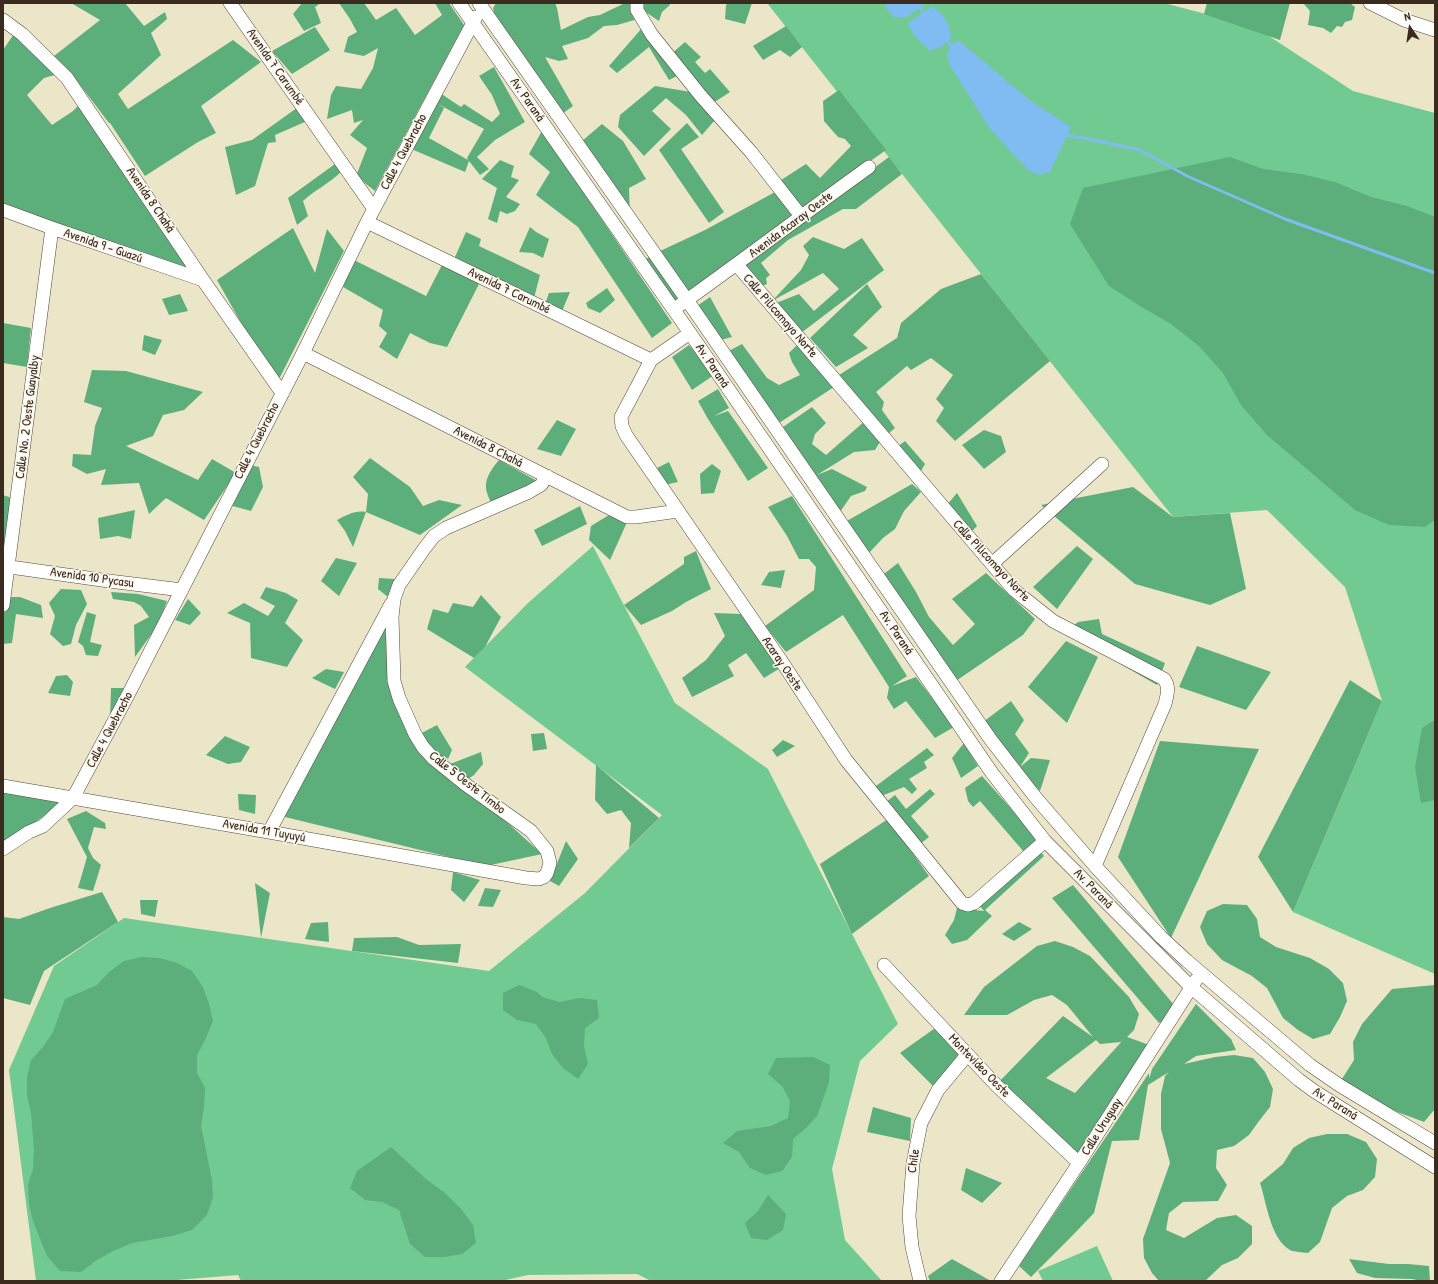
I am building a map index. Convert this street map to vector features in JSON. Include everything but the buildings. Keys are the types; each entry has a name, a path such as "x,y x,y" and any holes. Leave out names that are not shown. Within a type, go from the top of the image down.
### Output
{"street":[{"name":"Avenida 7 Carumbé","path":"230,3 374,209"},
{"name":"Av. Paraná","path":"458,3 690,333 992,773 1045,841 1191,987 1309,1088 1435,1167"},
{"path":"637,3 637,10 652,35 700,96 751,152 801,216"},
{"path":"1370,3 1404,20 1435,30"},
{"name":"Calle 4 Quebracho","path":"3,849 29,832 43,826 73,798 130,693 303,353 367,222 472,23 480,5"},
{"name":"Av. Paraná","path":"480,5 687,300 960,696 991,740 1036,798 1095,866 1161,937 1186,961 1310,1065 1435,1143"},
{"name":"Avenida 8 Chahá","path":"3,20 22,34 67,78 282,393"},
{"name":"Avenida Acaray Oeste","path":"673,310 869,168"},
{"name":"Avenida 9 - Guazú","path":"3,210 204,280"},
{"name":"Avenida 7 Carumbé","path":"367,222 651,360"},
{"name":"Calle No. 2 Oeste Guayalby","path":"3,605 6,566 52,228"},
{"name":"Calle Pilicomayo Norte","path":"737,265 1014,590 1053,621 1164,679 1168,686 1165,704 1095,866"},
{"name":"Acaray Oeste","path":"690,333 651,360 620,421 626,435 784,665 846,760 962,903 968,905 974,903 1045,841"},
{"name":"Avenida 8 Chahá","path":"303,353 627,517 678,511"},
{"path":"992,564 1102,464"},
{"name":"Calle 5 Oeste Timbo","path":"526,878 539,879 544,877 547,874 550,863 547,851 532,831 465,784 434,759 423,747 415,734 399,698 394,681 392,617 394,599 399,585 434,536 446,528 538,487 543,483 547,476"},
{"name":"Avenida 10 Pycasu","path":"6,566 182,590"},
{"path":"269,832 394,599"},
{"path":"947,707 960,696"},
{"name":"Avenida 11 Tuyuyú","path":"3,786 526,878"},
{"name":"Montevideo Oeste","path":"884,964 997,1086 1079,1164"},
{"name":"Calle Uruguay","path":"1001,1281 1079,1164 1200,973"},
{"name":"Chile","path":"920,1281 912,1247 909,1216 913,1163 921,1123 938,1090 967,1054"}],"green space":[{"path":"71,3 125,3 144,26 165,12 167,19 151,33 161,55 118,94 128,109 233,40 261,62 201,106 216,133 198,142 145,176 110,123 74,77 54,56 100,20"},
{"path":"302,3 321,3 315,7 321,23 304,31 293,14"},
{"path":"339,3 364,3 376,20 396,8 415,35 442,15 435,3 449,3 464,25 375,191 356,176 367,148 350,135 363,120 354,123 352,110 327,119 331,95 336,86 361,89 373,68 378,48 364,56 344,52 348,37 357,32"},
{"path":"496,3 555,3 561,30 588,17 600,15 625,3 634,3 638,19 617,25 604,26 588,38 562,46 568,59 559,61 545,57 573,106 562,114 498,29 493,8"},
{"path":"641,3 669,3 670,5 662,12 659,21 641,9"},
{"path":"728,3 752,3 745,24 725,19 726,5"},
{"path":"767,3 1164,3 1255,27 1353,91 1435,113 1435,974 1293,912 1382,701 1345,587 1267,510 1173,517"},
{"path":"1207,3 1290,3 1280,40 1204,14"},
{"path":"1303,3 1350,3 1355,7 1352,20 1345,22 1342,27 1337,26 1331,33 1323,28 1308,25 1310,11"},
{"path":"786,26 802,47 790,57 780,50 763,60 753,46"},
{"path":"315,27 330,50 292,74 272,51"},
{"path":"642,28 679,75 669,80 649,47 617,73 609,66"},
{"path":"16,31 58,74 44,78 27,95 52,125 73,111 81,103 195,271 3,205 3,50"},
{"path":"685,42 701,57 695,62 705,73 710,69 730,92 710,105 670,55"},
{"path":"494,67 525,122 495,140 477,157 489,169 480,175 469,161 465,172 409,148 440,93 461,107 464,104 492,122 500,114 492,95 479,76","holes":["438,104 484,129 467,158 468,160 429,138 444,108"]},
{"path":"655,86 697,93 715,120 702,135 686,115 666,98 652,111 671,129 644,156 618,127 620,115"},
{"path":"839,90 886,150 803,209 778,182 806,164 820,178 851,146 845,139 838,137 824,121 823,101"},
{"path":"301,105 307,121 275,135 276,142 268,143 255,186 236,195 225,147 252,140"},
{"path":"687,123 699,137 681,149 724,212 709,223 659,150"},
{"path":"602,124 623,141 646,179 629,188 630,219 582,141"},
{"path":"542,131 672,323 652,338 578,227 536,195 550,172 529,154"},
{"path":"889,157 902,174 856,209 843,209 788,240 761,263 770,275 766,278 767,284 760,287 743,264"},
{"path":"1230,157 1263,169 1301,174 1335,182 1371,197 1407,206 1435,217 1435,520 1425,527 1389,525 1355,510 1267,435 1241,405 1223,373 1199,346 1171,324 1109,286 1070,224 1083,188"},
{"path":"500,160 514,166 511,177 519,180 506,197 520,204 515,211 507,214 500,211 497,223 488,219 497,188 482,179"},
{"path":"335,164 342,171 303,201 308,216 297,225 288,198"},
{"path":"777,191 793,214 671,305 644,260 705,230"},
{"path":"530,227 549,239 543,258 533,253 519,252"},
{"path":"293,228 315,273 327,229 344,251 276,385 217,280"},
{"path":"466,232 481,239 479,246 540,275 534,298 455,257"},
{"path":"813,237 844,249 862,238 884,270 801,333 776,303 799,294 814,311 839,289 823,273 772,301 801,270 809,255 803,246"},
{"path":"445,259 480,282 447,347 430,343 410,333 397,359 379,347 387,333 379,326 383,310 343,287 354,260 426,296"},
{"path":"981,274 1050,361 955,441 936,421 944,408 936,399 953,375 931,358 911,370 907,366 876,392 884,402 882,410 895,428 888,434 897,447 905,441 925,464 918,476 839,375 897,338 901,323 941,289"},
{"path":"867,284 882,307 853,335 868,348 836,367 810,338"},
{"path":"607,288 615,300 600,313 588,308 586,303"},
{"path":"570,292 562,311 545,304 549,293"},
{"path":"180,294 188,311 169,315 162,299"},
{"path":"710,297 732,337 717,341 697,306"},
{"path":"3,323 31,328 27,367 3,363"},
{"path":"144,335 162,340 155,355 142,350"},
{"path":"742,344 767,378 779,385 800,375 792,362 789,353 798,344 834,387 779,423 725,353"},
{"path":"689,345 714,375 692,390 672,357"},
{"path":"92,370 126,371 203,392 184,410 163,415 153,436 126,446 198,480 212,459 236,473 204,520 166,498 149,514 139,483 101,485 106,469 87,474 72,466 73,454 91,455 95,426 102,408 84,402"},
{"path":"718,389 729,408 714,416 728,411 768,468 748,481 698,401"},
{"path":"812,407 826,423 815,434 812,444 826,455 866,420 881,440 875,450 854,452 817,475 832,469 867,487 865,491 851,496 840,512 812,478 783,427"},
{"path":"557,420 576,429 561,456 537,449"},
{"path":"984,430 1001,436 1006,452 984,469 962,445"},
{"path":"370,458 410,487 423,506 439,500 462,505 420,535 366,512 368,494 353,477"},
{"path":"499,460 539,482 491,503 486,491 486,483 490,472"},
{"path":"669,462 678,482 664,485 657,468"},
{"path":"712,464 721,471 714,493 701,494 700,474"},
{"path":"250,465 259,467 263,487 251,511 229,505"},
{"path":"912,484 921,492 904,511 895,529 883,538 868,554 845,522"},
{"path":"1133,487 1173,517 1230,513 1246,589 1210,605 1135,584 1041,505"},
{"path":"957,493 977,526 970,533 946,506"},
{"path":"3,495 12,498 3,549"},
{"path":"792,496 907,676 892,686 916,677 954,727 935,738 906,701 894,709 887,698 889,687 843,615 786,652 765,626 814,590 816,567 809,559 799,559 787,536 768,507"},
{"path":"580,506 587,524 542,546 534,530"},
{"path":"135,510 131,539 118,536 100,539 98,518"},
{"path":"355,512 366,512 353,547 345,531 337,520"},
{"path":"609,515 628,520 610,560 589,540 591,526"},
{"path":"593,546 675,703 768,769 898,1024 860,1061 832,1169 845,1240 882,1281 651,1281 637,1274 528,1275 501,1281 241,1281 238,1275 164,1281 36,1281 9,1070 54,966 124,918 489,971 585,893 662,815 465,667 528,603"},
{"path":"1077,546 1093,559 1057,609 1033,587"},
{"path":"696,551 711,589 672,611 641,625 624,605 684,564 684,557"},
{"path":"336,558 357,563 339,596 321,581"},
{"path":"898,563 929,617 953,645 975,624 952,599 986,573 1035,619 1023,635 953,683 880,577"},
{"path":"785,570 781,588 761,585 769,572"},
{"path":"379,578 395,579 388,597 378,589"},
{"path":"266,587 286,593 298,600 285,623 303,640 287,667 251,658 250,623 227,613 244,603 268,616 275,606 260,598"},
{"path":"61,589 81,590 87,604 76,625 71,644 63,646 50,634 55,616 49,603"},
{"path":"111,592 138,594 167,601 158,625 135,657 134,625 149,617 141,606 134,602 113,599"},
{"path":"481,595 501,617 485,647 474,658 427,629 433,609 448,613 453,603 473,607"},
{"path":"3,597 20,597 41,605 43,618 16,614 12,643 3,644"},
{"path":"188,599 201,613 190,625 175,620"},
{"path":"87,612 96,615 90,642 102,645 98,656 86,655 83,646 78,642"},
{"path":"714,613 741,614 782,667 764,678 746,653 728,665 734,676 692,697 682,678 706,660 725,636"},
{"path":"384,619 392,691 418,735 437,725 452,750 445,766 481,752 483,764 474,775 465,781 446,767 542,854 486,866 281,816"},
{"path":"1099,619 1102,634 1165,663 1157,685 1065,632 1078,622"},
{"path":"1066,641 1098,657 1067,723 1028,687"},
{"path":"1197,646 1271,672 1246,710 1179,687"},
{"path":"326,669 344,672 335,689 312,678"},
{"path":"67,675 73,682 70,696 48,693 56,676"},
{"path":"1350,680 1382,701 1293,912 1258,857"},
{"path":"111,688 125,688 110,719"},
{"path":"1011,701 1024,720 1015,734 1029,753 1020,767 1031,758 1050,760 1040,791 1018,770 983,722"},
{"path":"1435,720 1435,800 1421,803 1415,767 1422,728"},
{"path":"544,733 547,749 533,751 531,734"},
{"path":"225,736 250,747 241,762 228,764 206,755"},
{"path":"783,740 795,746 777,757 772,750"},
{"path":"1160,741 1259,749 1171,938 1118,857"},
{"path":"964,743 978,766 961,778 952,758"},
{"path":"927,748 934,755 924,762 927,768 909,779 917,789 912,794 904,787 879,797 876,786"},
{"path":"596,765 659,818 629,848 631,823 621,810 607,814 595,800"},
{"path":"982,776 1038,839 1024,852 980,801 973,807 968,801 965,788"},
{"path":"930,789 935,794 911,816 929,837 919,845 886,802 895,795 906,809"},
{"path":"3,791 65,801 3,847"},
{"path":"238,794 256,795 255,814 239,810"},
{"path":"86,811 105,823 106,829 94,827 88,848 93,858 101,865 93,891 78,888 87,857 67,819"},
{"path":"888,819 929,876 852,934 820,864"},
{"path":"566,841 578,859 559,886 550,881"},
{"path":"1039,850 1044,856 985,910 992,916 967,940 952,944 945,935 954,920 957,908 984,911 978,904"},
{"path":"453,872 480,880 464,902 451,890"},
{"path":"255,883 270,893 261,938"},
{"path":"1073,885 1180,1012 1159,1023 1052,898"},
{"path":"485,888 501,890 493,907 478,906"},
{"path":"102,892 118,922 44,971 30,1005 3,998 3,917 19,919"},
{"path":"140,900 158,900 155,917 141,914"},
{"path":"1223,904 1247,905 1257,919 1260,937 1276,947 1310,958 1329,969 1343,983 1347,1001 1330,1034 1313,1039 1298,1030 1283,1018 1267,988 1252,976 1222,960 1207,944 1200,927 1207,911"},
{"path":"328,922 329,942 305,939 311,923"},
{"path":"1019,922 1032,929 1014,941 1002,934"},
{"path":"397,937 419,945 461,944 458,963 352,951 354,938"},
{"path":"1055,941 1073,947 1090,956 1129,997 1139,1014 1134,1030 1127,1037 1155,1047 1079,1161 997,1084 1063,1016 1093,1037 1067,1005 1052,995 1034,1000 1007,1015 964,1015 984,987 1037,946","holes":["1124,1039 1075,1093 1046,1078 1096,1040 1100,1044 1121,1042"]},
{"path":"142,957 160,958 177,963 192,971 203,987 209,1004 213,1021 197,1055 197,1073 205,1088 201,1126 212,1180 213,1197 207,1215 192,1230 172,1236 132,1243 97,1260 81,1272 60,1271 47,1256 33,1221 29,1204 28,1185 33,1169 34,1149 31,1113 27,1095 27,1077 31,1060 43,1047 53,1032 65,999 97,985 109,972 124,961"},
{"path":"519,985 537,992 542,997 559,1002 580,998 597,1000 599,1018 585,1028 584,1046 588,1064 578,1079 563,1068 552,1054 546,1038 536,1024 517,1020 503,1010 503,993"},
{"path":"1435,985 1435,1109 1424,1122 1379,1105 1340,1082 1354,1060 1353,1042 1362,1024 1392,989"},
{"path":"1196,1004 1231,1039 1236,1050 1196,1056 1184,1064 1215,1057 1234,1055 1253,1058 1265,1072 1273,1089 1270,1107 1249,1135 1234,1146 1217,1150 1216,1168 1227,1185 1218,1201 1183,1202 1169,1213 1166,1230 1184,1238 1217,1218 1236,1215 1252,1226 1252,1244 1238,1258 1222,1265 1205,1281 1159,1281 1152,1273 1144,1258 1143,1239 1170,1163 1161,1129 1161,1094 1165,1076 1169,1072 1148,1085 1139,1140 1112,1141 1094,1213 1031,1277 1019,1266 1149,1073 1149,1079 1152,1069"},
{"path":"938,1026 964,1054 936,1089 900,1053"},
{"path":"813,1057 830,1065 829,1082 817,1116 793,1139 792,1157 782,1171 766,1175 750,1168 739,1152 723,1143 737,1131 771,1126 788,1118 790,1101 782,1086 768,1074 776,1058"},
{"path":"873,1107 911,1118 910,1141 867,1132"},
{"path":"1327,1134 1347,1134 1366,1142 1377,1159 1375,1177 1363,1190 1347,1196 1332,1208 1320,1242 1308,1253 1292,1251 1283,1245 1274,1229 1270,1220 1260,1183 1283,1164 1293,1148 1309,1138"},
{"path":"391,1147 427,1180 445,1193 461,1209 473,1225 476,1243 462,1254 445,1257 425,1257 410,1244 399,1210 382,1202 365,1200 350,1188 357,1171"},
{"path":"966,1168 1002,1183 982,1203 961,1190"},
{"path":"768,1195 786,1214 783,1230 767,1240 751,1238 745,1223 758,1211"},
{"path":"1097,1246 1113,1281 1043,1281 1038,1271"},
{"path":"952,1259 991,1281 930,1281 928,1276"},
{"path":"1349,1259 1389,1264 1429,1266 1430,1281 1375,1278 1357,1273"}],"water":[{"path":"885,3 926,3 907,17 895,18 887,9"},
{"path":"932,6 946,19 951,38 942,46 930,51 914,35 908,23"},
{"path":"958,40 1032,102 1071,127 1050,172 1039,175 1028,170 990,129 949,64 949,50"}],"waterway":[{"path":"916,3 925,14"},
{"path":"945,38 953,48"},
{"path":"1064,135 1140,150 1187,176 1285,219 1435,273"}]}
